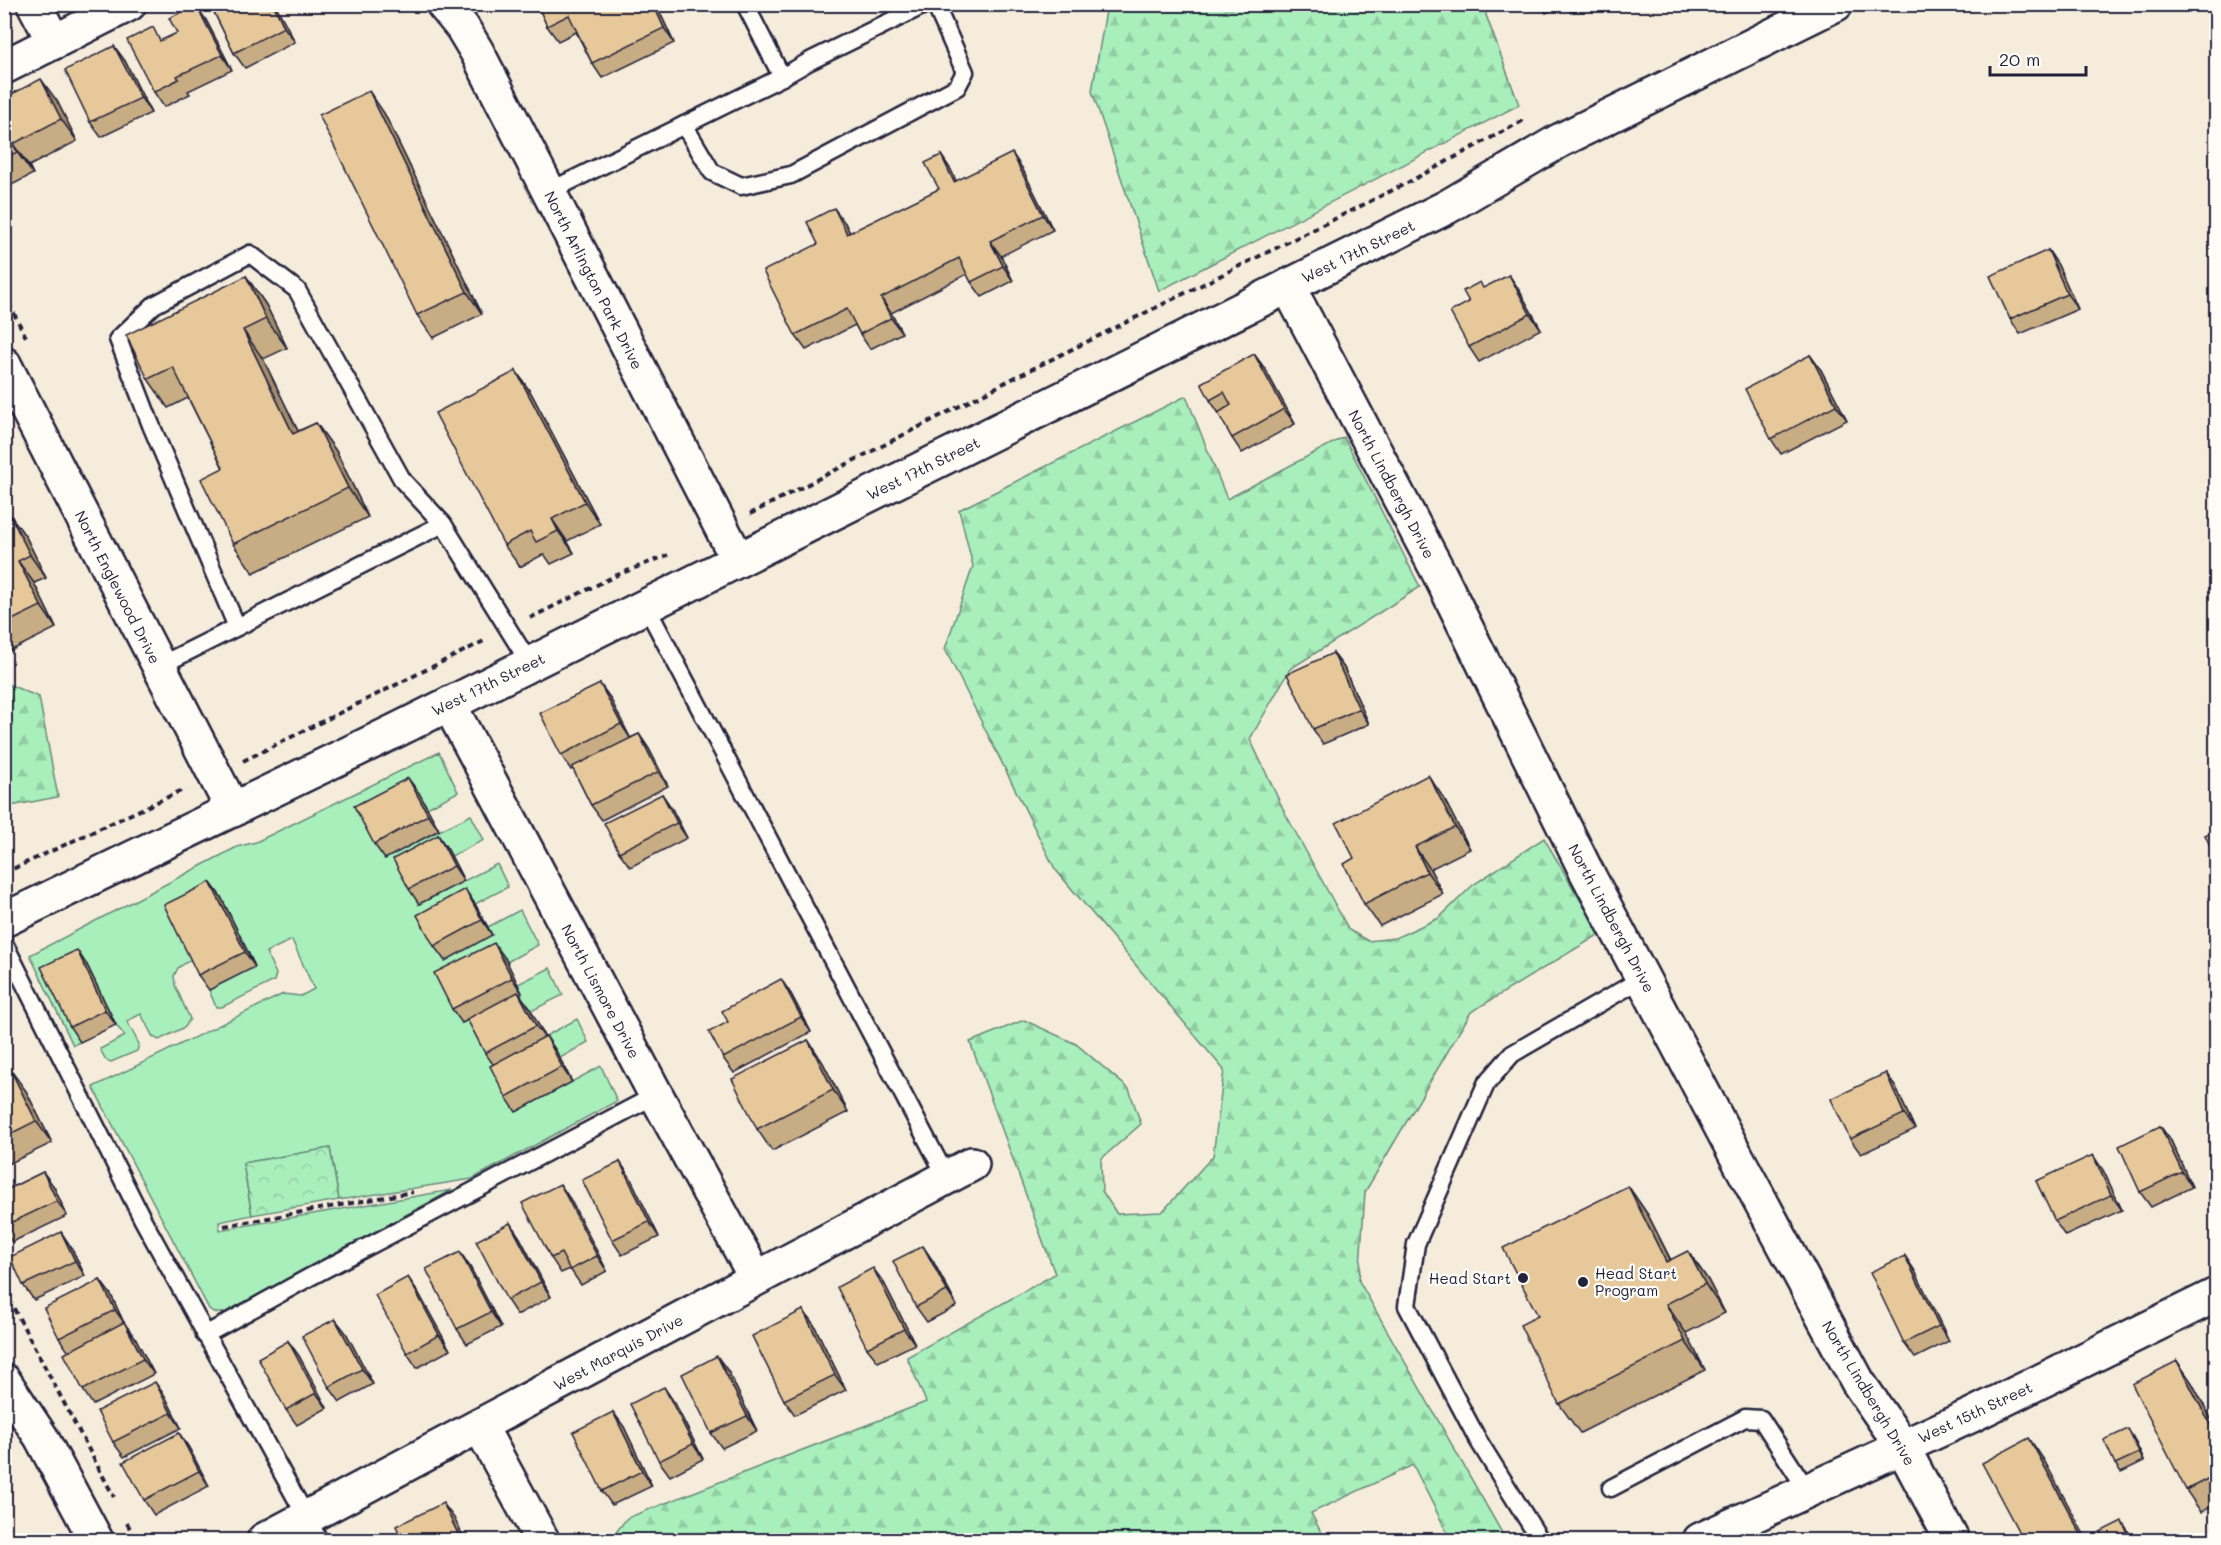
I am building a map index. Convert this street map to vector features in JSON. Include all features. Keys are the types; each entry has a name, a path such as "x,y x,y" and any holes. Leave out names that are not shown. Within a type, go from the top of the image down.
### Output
{"street":[{"path":"34,4 54,42"},
{"path":"4,67 129,4"},
{"name":"North Arlington Park Drive","path":"443,4 462,27 477,52 738,560"},
{"name":"West 17th Street","path":"4,920 449,704 1448,207 1560,141 1836,4"},
{"name":"North Lindbergh Drive","path":"1288,286 1440,575 1585,869 1858,1382 1902,1446 1953,1540"},
{"name":"North Englewood Drive","path":"4,364 233,810"},
{"name":"North Lismore Drive","path":"449,704 656,1095 756,1278"},
{"name":"West Marquis Drive","path":"264,1540 313,1529 480,1426 959,1171"},
{"name":"West 15th Street","path":"1700,1540 1971,1416 2217,1295"},
{"path":"4,1381 41,1437 96,1540"},
{"path":"480,1426 542,1540"}],"lane":[{"path":"745,4 782,77"},
{"path":"548,192 926,4"},
{"path":"684,125 712,172 741,186 791,175 957,87 965,72 935,4"},
{"path":"237,627 151,425 118,339 154,305 250,254 297,290 403,481 443,524 530,664"},
{"path":"159,666 443,524"},
{"path":"646,606 959,1171"},
{"path":"4,943 143,1220 313,1529"},
{"path":"1540,1540 1478,1440 1407,1306 1416,1244 1486,1084 1512,1054 1643,978"},
{"path":"205,1335 656,1095"},
{"path":"1611,1488 1745,1418 1761,1419 1807,1490"}],"path":[{"path":"751,513 1012,379 1437,168 1528,118"},
{"path":"242,762 617,575 670,555"},
{"path":"4,873 188,788"},
{"path":"224,1226 422,1191"},
{"path":"4,1290 114,1498"},
{"path":"125,1519 136,1540"}],"green space":[{"path":"1486,4 1486,15 1519,105 1159,291 1092,91 1107,5"},
{"path":"1186,396 1227,499 1344,437 1420,587 1290,669 1250,739 1285,813 1349,930 1368,941 1395,938 1439,918 1473,885 1544,838 1600,934 1471,1012 1365,1192 1359,1281 1506,1540 1451,1540 1413,1465 1311,1513 1325,1540 610,1540 627,1518 926,1402 907,1357 1055,1274 970,1042 1024,1020 1076,1044 1129,1089 1141,1124 1101,1159 1102,1191 1117,1214 1162,1212 1213,1156 1224,1070 1055,869 945,649 973,566 959,510"},
{"path":"5,683 39,697 58,797 5,807"},
{"path":"439,752 458,792 427,808 419,793 385,858 471,815 484,840 451,856 419,904 497,864 508,887 475,904 488,927 520,910 538,945 507,962 504,958 462,1023 522,994 518,984 550,968 563,995 531,1011 544,1037 577,1019 588,1042 560,1058 516,1112 601,1066 617,1101 472,1179 339,1200 330,1148 243,1163 252,1215 219,1222 220,1230 452,1190 224,1313 215,1313 209,1309 93,1087 283,994 301,996 314,989 292,940 266,952 276,974 274,981 222,1007 216,1007 209,990 255,966 221,897 193,958 178,968 174,976 175,985 190,1019 185,1027 159,1040 153,1037 141,1014 127,1021 139,1044 137,1051 111,1062 106,1060 100,1049 125,1036 116,1025 87,965 51,982 80,1042 73,1045 30,955 237,847 256,842"},
{"path":"330,1148 339,1200 252,1215 243,1163"}],"building":[{"path":"210,4 273,4 284,27 234,53"},
{"path":"537,4 653,4 664,28 592,63 569,15 547,26"},
{"path":"196,5 222,55 177,76 179,79 154,92 127,40 153,27 160,41 177,33 169,18"},
{"path":"114,46 141,98 90,122 65,70"},
{"path":"41,79 61,119 13,144 17,152 4,159 4,98"},
{"path":"369,91 467,292 417,315 319,115"},
{"path":"1012,153 1043,215 990,241 1003,266 971,282 959,258 881,298 891,318 860,334 847,309 795,335 763,271 818,244 807,222 834,208 847,234 939,189 925,163 941,155 954,182"},
{"path":"2048,250 2067,294 2010,319 1990,276"},
{"path":"1509,275 1530,314 1469,347 1450,312 1469,302 1463,291 1480,282 1483,288"},
{"path":"246,276 266,319 243,330 293,434 316,423 348,488 233,544 201,479 223,468 173,367 148,379 126,335"},
{"path":"1254,354 1284,409 1232,438 1218,413 1231,405 1224,392 1210,400 1201,383"},
{"path":"1810,355 1836,405 1771,439 1745,389"},
{"path":"516,371 585,502 552,519 558,531 536,542 530,531 504,545 435,413"},
{"path":"10,515 30,555 18,561 41,606 4,624 4,518"},
{"path":"1333,653 1359,709 1313,729 1287,674"},
{"path":"600,684 621,724 561,755 540,713"},
{"path":"639,734 658,772 591,805 572,767"},
{"path":"1428,775 1455,827 1415,847 1427,872 1364,904 1344,864 1354,858 1336,823"},
{"path":"408,778 428,815 374,844 354,806"},
{"path":"662,794 677,823 619,852 604,823"},
{"path":"2217,830 2217,861 2205,835"},
{"path":"438,835 454,866 409,889 393,859"},
{"path":"210,882 245,952 198,975 164,905"},
{"path":"465,889 482,920 434,946 417,915"},
{"path":"494,943 512,978 452,1009 434,973"},
{"path":"77,950 105,1010 70,1027 41,967"},
{"path":"781,979 801,1017 723,1058 709,1032 728,1022 722,1011"},
{"path":"518,992 536,1026 485,1053 467,1019"},
{"path":"546,1036 562,1067 506,1097 490,1066"},
{"path":"808,1040 833,1090 757,1129 732,1079"},
{"path":"10,1069 36,1121 4,1137 4,1072"},
{"path":"1886,1073 1904,1114 1850,1139 1831,1099"},
{"path":"2160,1126 2182,1172 2140,1192 2119,1146"},
{"path":"2093,1155 2111,1195 2055,1221 2036,1181"},
{"path":"620,1162 649,1222 612,1240 582,1180"},
{"path":"43,1172 57,1201 4,1226 4,1191"},
{"path":"560,1184 597,1256 570,1270 561,1253 551,1258 522,1203"},
{"path":"1628,1186 1666,1262 1688,1251 1705,1284 1666,1304 1685,1341 1559,1404 1520,1325 1538,1316 1503,1248"},
{"path":"510,1223 541,1282 507,1300 476,1241"},
{"path":"61,1232 75,1261 23,1285 10,1257"},
{"path":"923,1246 947,1291 916,1307 893,1261"},
{"path":"460,1252 491,1312 457,1329 426,1269"},
{"path":"1905,1256 1939,1326 1904,1343 1870,1272"},
{"path":"873,1268 904,1329 867,1348 837,1287"},
{"path":"408,1277 439,1335 407,1353 375,1295"},
{"path":"100,1280 115,1310 59,1338 44,1308"},
{"path":"803,1310 835,1375 784,1400 752,1336"},
{"path":"335,1319 362,1369 329,1387 302,1336"},
{"path":"124,1322 143,1359 83,1390 64,1354"},
{"path":"288,1341 316,1393 286,1410 258,1358"},
{"path":"717,1356 747,1416 711,1433 682,1374"},
{"path":"2177,1361 2217,1438 2217,1474 2186,1490 2132,1384"},
{"path":"155,1382 171,1413 113,1442 97,1411"},
{"path":"664,1387 693,1444 659,1461 630,1404"},
{"path":"613,1412 642,1471 602,1491 573,1432"},
{"path":"2128,1429 2139,1453 2115,1464 2104,1440"},
{"path":"179,1433 199,1471 144,1500 123,1462"},
{"path":"2029,1438 2084,1540 2023,1540 1982,1463"},
{"path":"443,1503 461,1540 403,1540 396,1526"},
{"path":"2122,1521 2131,1540 2104,1540 2100,1532"}],"place":[{"name":"Head Start","path":"1523,1278"},
{"name":"Head Start Program","path":"1583,1282"}]}
